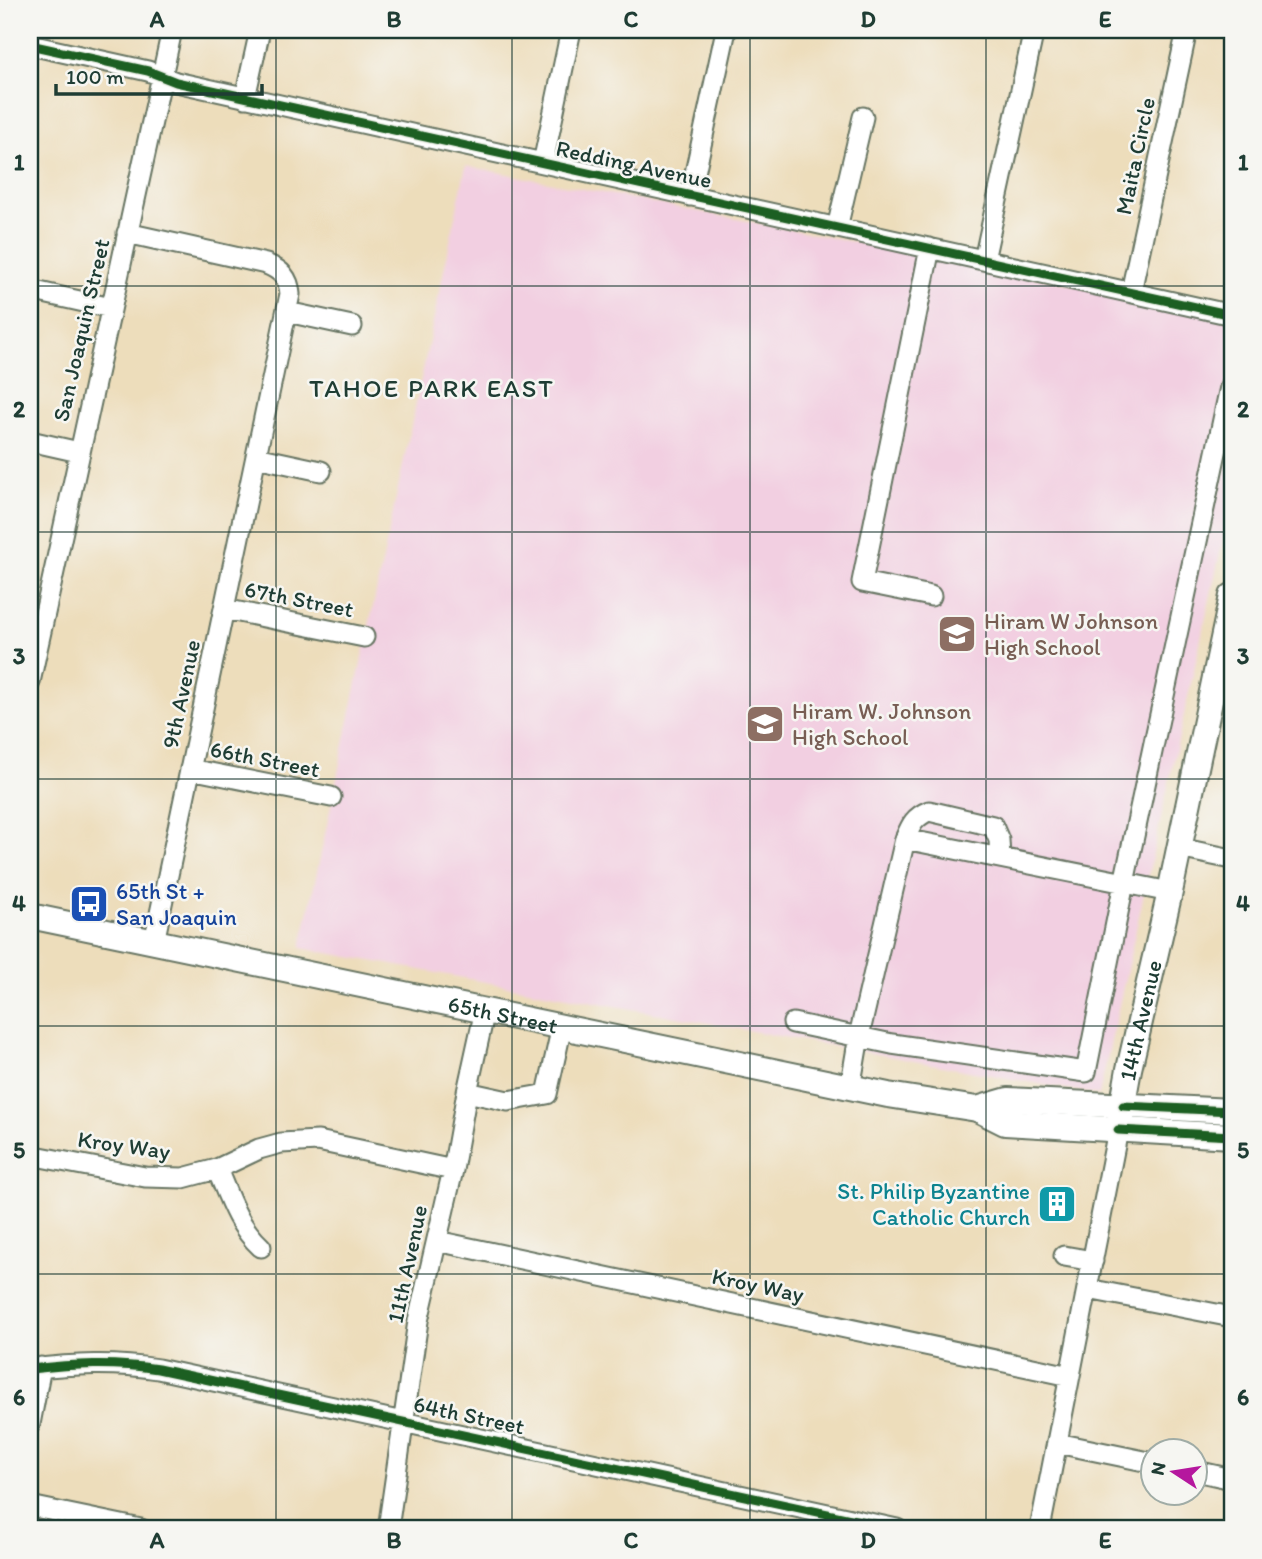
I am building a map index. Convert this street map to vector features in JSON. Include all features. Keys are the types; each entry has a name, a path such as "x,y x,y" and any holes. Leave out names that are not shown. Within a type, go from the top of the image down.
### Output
{"main road":[{"name":"14th Avenue","path":"1121,1118 1230,622 1232,596"},
{"name":"65th Street","path":"30,916 910,1100 977,1110 1021,1133 1121,1118"},
{"name":"65th Street","path":"977,1110 1008,1100 1121,1118"},
{"path":"1121,1118 1232,1111"},
{"path":"1121,1118 1232,1136"}],"street":[{"name":"San Joaquin Street","path":"30,682 172,30"},
{"path":"245,98 260,30"},
{"path":"543,163 571,30"},
{"path":"690,196 726,30"},
{"path":"984,260 1034,30"},
{"name":"Maita Circle","path":"1131,292 1187,30"},
{"name":"Redding Avenue","path":"30,45 148,71 176,82 245,98 1232,315"},
{"path":"838,228 863,117"},
{"name":"9th Avenue","path":"127,233 266,264 278,269 289,284 290,294 154,942"},
{"path":"930,248 862,582 931,596"},
{"path":"30,290 111,308"},
{"path":"287,312 352,326"},
{"path":"793,1023 892,1044 1086,1072 1124,883 1232,387"},
{"path":"30,441 79,452"},
{"path":"256,457 321,471"},
{"name":"67th Street","path":"224,609 364,637"},
{"name":"66th Street","path":"190,769 331,797"},
{"path":"851,1083 859,1036 905,839 912,822 929,811 993,826 999,840 1000,858"},
{"path":"905,839 1170,892"},
{"path":"1179,848 1232,859"},
{"name":"11th Avenue","path":"388,1529 418,1321 453,1170 485,1010"},
{"path":"467,1092 508,1101 547,1094 562,1026"},
{"name":"14th Avenue","path":"1040,1529 1121,1118"},
{"name":"Kroy Way","path":"30,1155 159,1179 183,1178 217,1169 259,1149 300,1141 332,1143 453,1170"},
{"path":"217,1169 235,1213 261,1247"},
{"name":"Kroy Way","path":"437,1241 1070,1376"},
{"path":"1064,1256 1093,1261"},
{"path":"1088,1289 1232,1317"},
{"name":"64th Street","path":"36,1368 74,1363 137,1366 404,1421 897,1529"},
{"path":"30,1424 36,1368"},
{"path":"1057,1443 1140,1460"},
{"path":"1210,1474 1232,1479"},
{"path":"30,1506 141,1529"}],"shaded area":[{"name":"Hiram W. Johnson High School","path":"466,166 1232,316 1232,500 1099,1095 301,948"}],"cycle path":[{"path":"30,45 148,71 176,82 1232,315"},
{"path":"1123,1106 1232,1111"},
{"path":"1118,1130 1232,1136"},
{"path":"30,1369 94,1364 158,1369 897,1529"}],"place":[{"name":"Hiram W Johnson High School","path":"957,634"},
{"name":"Hiram W. Johnson High School","path":"765,724"},
{"name":"65th St + San Joaquin","path":"89,904"},
{"name":"St. Philip Byzantine Catholic Church","path":"1057,1204"}],"district":[{"name":"TAHOE PARK EAST","path":"432,388"}]}
